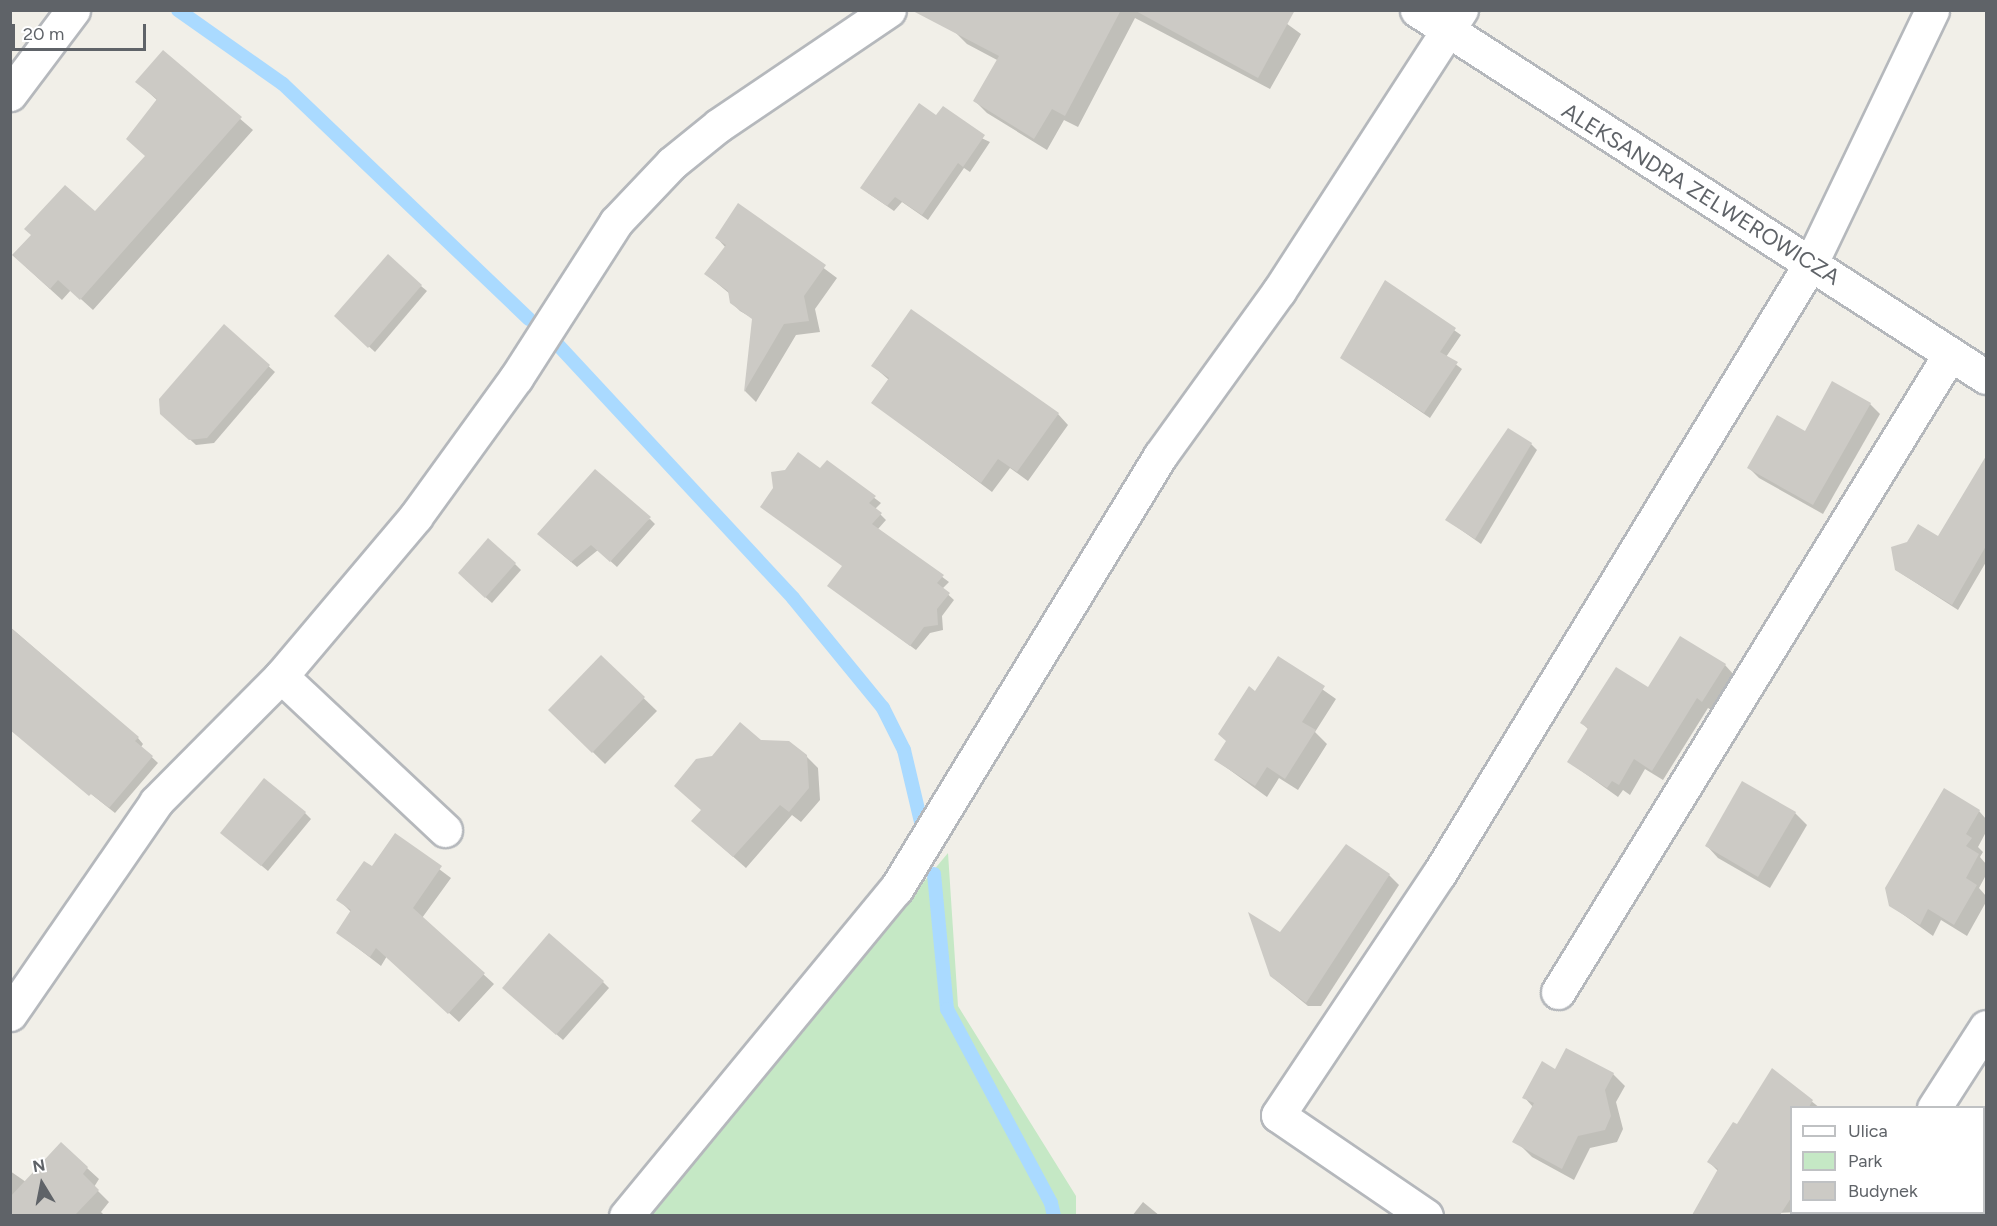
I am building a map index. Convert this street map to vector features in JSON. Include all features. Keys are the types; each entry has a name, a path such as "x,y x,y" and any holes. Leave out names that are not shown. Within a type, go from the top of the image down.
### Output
{"street":[{"path":"10,94 73,10"},
{"path":"10,1014 156,802 281,676 422,507 516,378 616,222 672,163 720,124 889,10"},
{"name":"ALEKSANDRA ZELWEROWICZA","path":"1417,10 1454,21 1811,263 1986,377"},
{"path":"1426,1215 1278,1115 1438,874 1811,263 1932,10"},
{"path":"626,1215 896,889 1160,456 1280,291 1454,21"},
{"path":"1558,992 1950,354"},
{"path":"281,676 445,830"},
{"path":"1935,1106 1986,1027"}],"green space":[{"path":"948,853 958,1006 1076,1196 1076,1215 644,1216"}],"building":[{"path":"911,10 1121,10 1065,116 1052,109 1034,139 973,101 999,56"},
{"path":"1134,10 1295,10 1258,78"},
{"path":"163,50 242,117 80,300 58,280 50,289 12,255 31,235 24,229 65,185 95,211 145,156 126,139 157,99 135,82"},
{"path":"919,103 936,115 943,106 985,135 963,167 958,163 922,215 895,197 887,206 860,188"},
{"path":"738,203 826,265 804,296 809,321 784,324 744,392 752,319 730,303 728,291 704,274 726,245 715,238"},
{"path":"388,254 422,285 368,348 334,316"},
{"path":"1385,280 1456,328 1440,352 1458,362 1424,413 1340,358"},
{"path":"911,309 1059,413 1017,472 998,459 981,483 871,403 889,378 871,366"},
{"path":"224,324 270,365 207,438 189,440 160,414 159,399"},
{"path":"1832,381 1871,403 1813,505 1747,468 1777,415 1805,431"},
{"path":"1508,428 1532,443 1475,539 1445,520"},
{"path":"798,452 820,468 827,460 876,496 869,503 882,513 872,524 944,575 937,583 950,593 937,609 938,625 924,627 910,646 827,586 842,566 760,507 773,488 771,472 785,470"},
{"path":"1986,456 1986,546 1952,605 1895,570 1891,547 1907,542 1918,524 1938,536"},
{"path":"595,469 651,517 610,562 591,545 571,562 537,534"},
{"path":"488,538 516,563 485,598 458,573"},
{"path":"10,627 139,737 135,741 153,756 109,808 91,794 89,796 10,730"},
{"path":"1680,636 1726,664 1702,702 1697,698 1652,771 1634,759 1619,785 1612,781 1607,788 1567,762 1588,728 1580,723 1616,667 1648,687"},
{"path":"601,655 645,697 592,753 548,710"},
{"path":"1278,656 1325,686 1302,722 1316,730 1285,779 1267,767 1255,786 1214,760 1226,741 1218,734 1249,686 1255,691"},
{"path":"740,722 761,740 789,741 807,755 809,788 789,812 780,805 733,857 691,821 701,810 674,786 696,759 712,756"},
{"path":"264,778 306,812 261,866 220,833"},
{"path":"1742,781 1796,812 1758,877 1705,846"},
{"path":"1944,788 1980,810 1966,834 1972,838 1966,846 1979,854 1966,878 1977,885 1954,925 1928,909 1920,925 1889,906 1885,888"},
{"path":"395,833 442,866 413,908 485,973 448,1014 376,948 370,957 336,933 351,910 336,900 364,861 372,866"},
{"path":"1346,844 1390,874 1306,1003 1270,976 1248,912 1280,932"},
{"path":"549,933 604,981 556,1035 502,988"},
{"path":"1566,1048 1614,1073 1605,1090 1611,1116 1605,1130 1578,1136 1562,1169 1512,1142 1534,1103 1522,1098 1542,1061 1555,1069"},
{"path":"1772,1068 1813,1100 1810,1106 1790,1106 1790,1200 1780,1215 1692,1215 1718,1169 1707,1162 1733,1122 1737,1124"},
{"path":"61,1142 88,1167 83,1174 99,1190 75,1215 10,1215 10,1197"}],"waterway":[{"path":"178,10 283,84 529,319"},
{"path":"559,346 793,598 883,708 904,750 921,822"},
{"path":"934,874 947,1009 1051,1203 1054,1216"}]}
